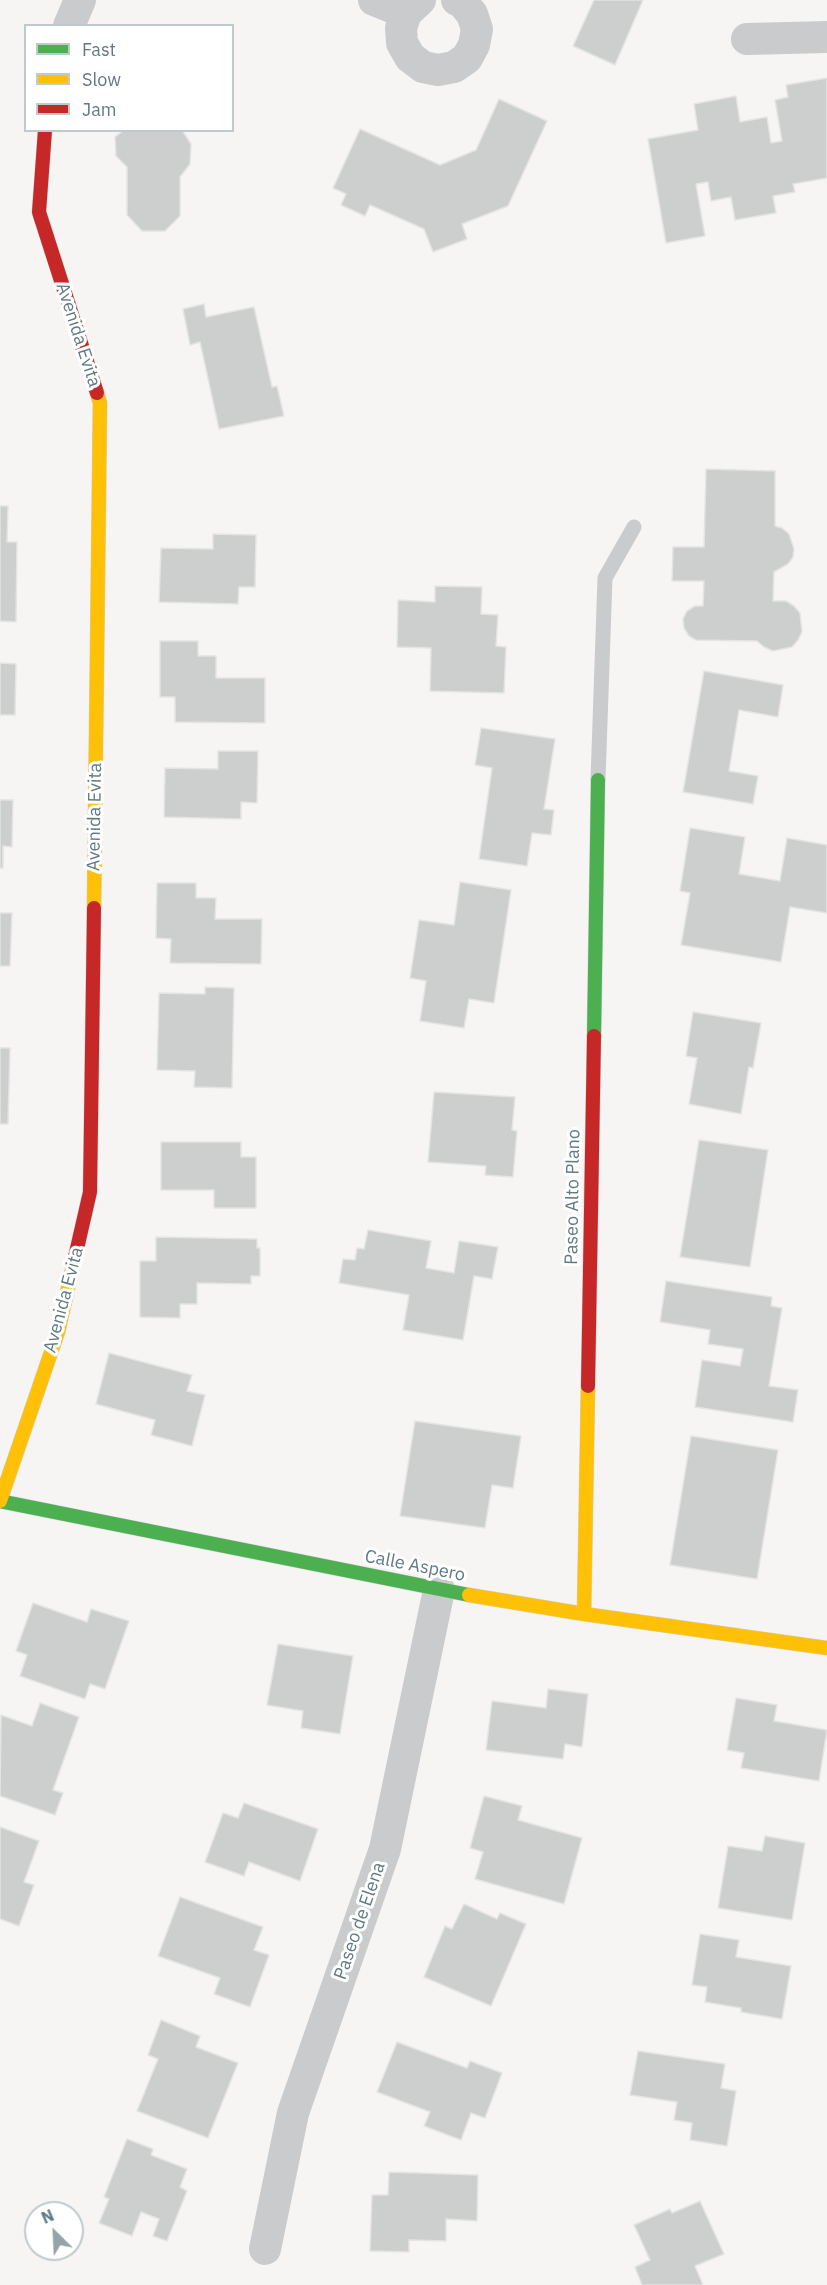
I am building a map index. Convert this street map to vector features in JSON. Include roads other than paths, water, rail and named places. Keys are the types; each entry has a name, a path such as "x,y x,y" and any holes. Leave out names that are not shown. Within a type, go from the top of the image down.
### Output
{"street":[{"path":"70,24 80,0"},
{"path":"374,0 413,6 401,28 402,43 410,57 423,67 438,70 454,67 466,58 474,45 477,29 472,14 462,2 457,0"},
{"path":"747,39 827,37"},
{"name":"Avenida Evita","path":"0,1501 58,1332 90,1192 100,403 39,213 45,132"},
{"name":"Paseo Alto Plano","path":"584,1614 598,780"},
{"name":"Calle Aspero","path":"0,1501 439,1590 584,1614 827,1648"},
{"name":"Paseo de Elena","path":"265,2249 294,2114 385,1848 439,1590"}],"lane":[{"path":"598,780 605,578 634,527"}]}
